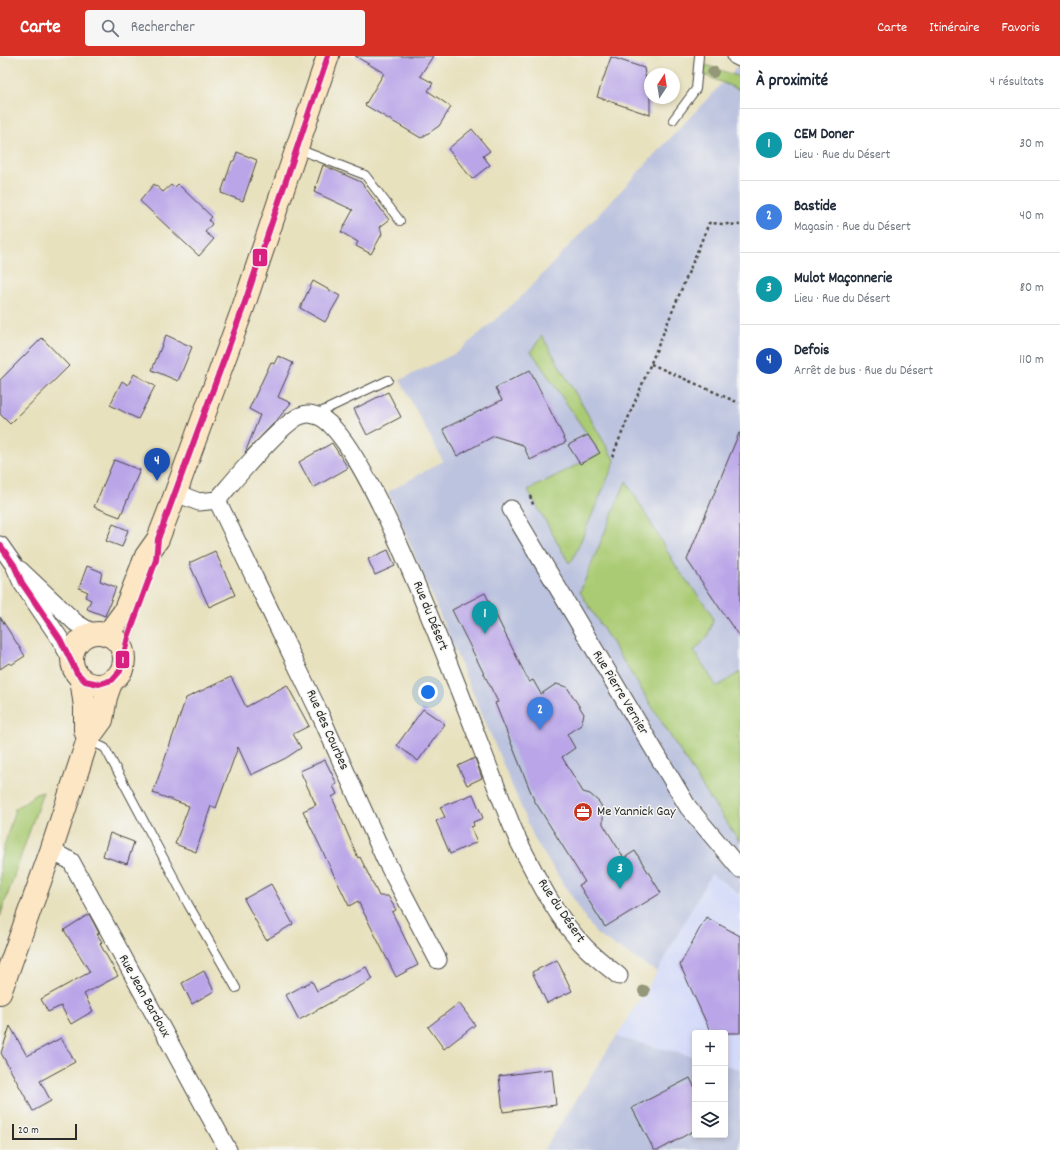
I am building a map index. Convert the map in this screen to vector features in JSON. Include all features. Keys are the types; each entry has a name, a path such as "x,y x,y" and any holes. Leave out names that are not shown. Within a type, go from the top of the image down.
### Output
{"main road":[{"path":"100,634 122,616 146,556 158,539 243,308 298,149 328,56"},
{"path":"0,993 51,851 88,740 102,720 106,697 112,680 123,665 123,654 156,560 158,539"},
{"path":"88,740 85,730 85,707 74,648 77,643 87,635 100,634 116,640 123,654"},
{"path":"77,670 90,683 99,684 112,680"}],"street":[{"path":"736,56 740,58"},
{"path":"176,493 199,502 217,500 275,436 292,420 303,415 314,415"},
{"name":"Rue du Désert","path":"314,415 324,417 342,438 384,511 423,597 516,834 545,891 565,921 586,948 619,976"},
{"name":"Rue des Courbes","path":"217,500 319,712 385,859 438,960"},
{"name":"Rue Pierre Vernier","path":"511,509 688,807 740,868"},
{"path":"0,545 14,565 22,583 60,639 77,670"},
{"path":"14,565 30,578 76,623 100,634"},
{"name":"Rue Jean Bardoux","path":"51,851 71,861 228,1150"}],"lane":[{"path":"673,120 696,89 697,59 699,56"},
{"path":"298,149 365,175 400,221"},
{"path":"314,415 388,380"},
{"path":"88,740 105,748 188,904 236,988"}],"path":[{"path":"612,457 709,223 740,225"},
{"path":"651,364 740,403"}],"shaded area":[{"path":"740,64 740,894 711,874 657,972 596,934 535,840 388,492 443,461 400,380 458,352 519,299"},
{"path":"711,873 740,894 740,1069 728,1066 728,1030 692,1030 692,1056 616,1037 657,972"},
{"path":"616,1037 692,1056 692,1138 728,1138 728,1066 740,1069 740,1150 544,1150"}],"green space":[{"path":"706,65 740,77 740,90 702,74"},
{"path":"542,336 615,461 573,559 569,563 528,490 600,453 531,351"},
{"path":"626,481 677,568 710,611 713,621 708,636 694,651 717,687 740,672 740,842 707,794 580,592"},
{"path":"43,792 0,917 0,861 15,809 36,794"}],"building":[{"path":"355,56 433,56 420,76 433,83 428,91 451,107 439,126 421,138 365,105 384,73"},
{"path":"611,57 644,68 644,104 650,104 650,115 597,97"},
{"path":"472,129 490,151 483,156 490,165 472,179 448,149"},
{"path":"237,152 257,160 243,201 221,193 232,161 234,161"},
{"path":"323,165 361,182 389,220 380,227 382,234 371,254 356,246 358,242 341,232 353,210 314,192"},
{"path":"154,184 163,192 171,185 174,188 178,184 212,217 209,220 212,224 205,232 214,239 199,256 140,201"},
{"path":"313,281 340,296 325,322 300,308"},
{"path":"166,335 192,347 178,381 152,370"},
{"path":"42,338 69,366 10,424 0,414 0,380"},
{"path":"278,356 293,363 278,397 291,403 277,420 245,453 260,415 249,409 271,362 274,364"},
{"path":"530,370 566,442 530,460 523,445 494,436 457,456 443,429 502,400 495,388"},
{"path":"134,374 155,386 138,419 110,405 122,381 128,385"},
{"path":"388,392 401,417 367,435 354,409"},
{"path":"740,433 740,638 687,560"},
{"path":"588,435 600,453 580,464 568,445"},
{"path":"332,443 348,468 313,488 299,462"},
{"path":"114,460 140,470 120,517 94,507"},
{"path":"113,524 128,530 122,547 106,541"},
{"path":"388,550 395,566 375,575 368,559"},
{"path":"215,551 235,595 209,607 189,563"},
{"path":"87,566 102,572 100,581 116,587 105,616 87,609 91,600 85,597 88,592 79,588"},
{"path":"485,593 529,682 533,680 541,694 556,684 567,687 584,714 581,725 567,734 575,748 562,757 583,792 590,794 599,802 603,809 603,824 624,858 635,851 661,893 605,927 579,885 585,882 534,800 495,703 498,702 452,610"},
{"path":"0,617 25,656 11,665 9,663 0,669"},
{"path":"231,677 246,707 287,685 309,726 293,734 301,748 286,758 251,775 238,747 216,808 211,806 196,852 175,844 189,806 153,793 186,698"},
{"path":"423,709 445,724 418,761 397,745"},
{"path":"475,758 482,778 467,785 458,766"},
{"path":"325,760 337,784 333,786 337,794 332,797 358,858 360,857 379,896 388,896 396,910 392,912 418,965 396,977 358,901 349,906 303,811 316,805 300,771"},
{"path":"473,794 483,818 473,822 474,826 471,827 477,842 450,854 436,821 445,817 440,807"},
{"path":"110,833 134,842 127,864 103,856"},
{"path":"271,884 293,924 266,940 244,899"},
{"path":"89,914 99,933 97,934 102,942 100,944 118,976 84,994 93,1011 71,1024 61,1006 48,1012 41,999 90,972 64,930"},
{"path":"706,917 740,936 740,1033 728,1033 728,1030 710,1030 680,965"},
{"path":"557,960 572,991 547,1003 532,972"},
{"path":"366,967 373,979 299,1020 286,995 312,981 317,991"},
{"path":"204,971 214,991 192,1004 182,983"},
{"path":"459,1003 475,1025 444,1049 428,1027"},
{"path":"10,1026 27,1056 61,1038 75,1062 40,1081 51,1101 33,1111 1,1053"},
{"path":"552,1069 556,1105 503,1112 499,1076"},
{"path":"690,1078 692,1082 692,1132 659,1150 654,1150 632,1108"}],"transit line":[{"name":"1","path":"0,545 14,565 22,583 60,639 77,673 85,681 99,684 112,680 120,671 128,637 156,560 158,539 243,308 328,56"}],"place":[{"name":"Defois","path":"157,481"},
{"name":"CEM Doner","path":"485,634"},
{"name":"Bastide","path":"540,730"},
{"name":"Me Yannick Gay","path":"583,812"},
{"name":"Mulot Maçonnerie","path":"620,889"}]}
